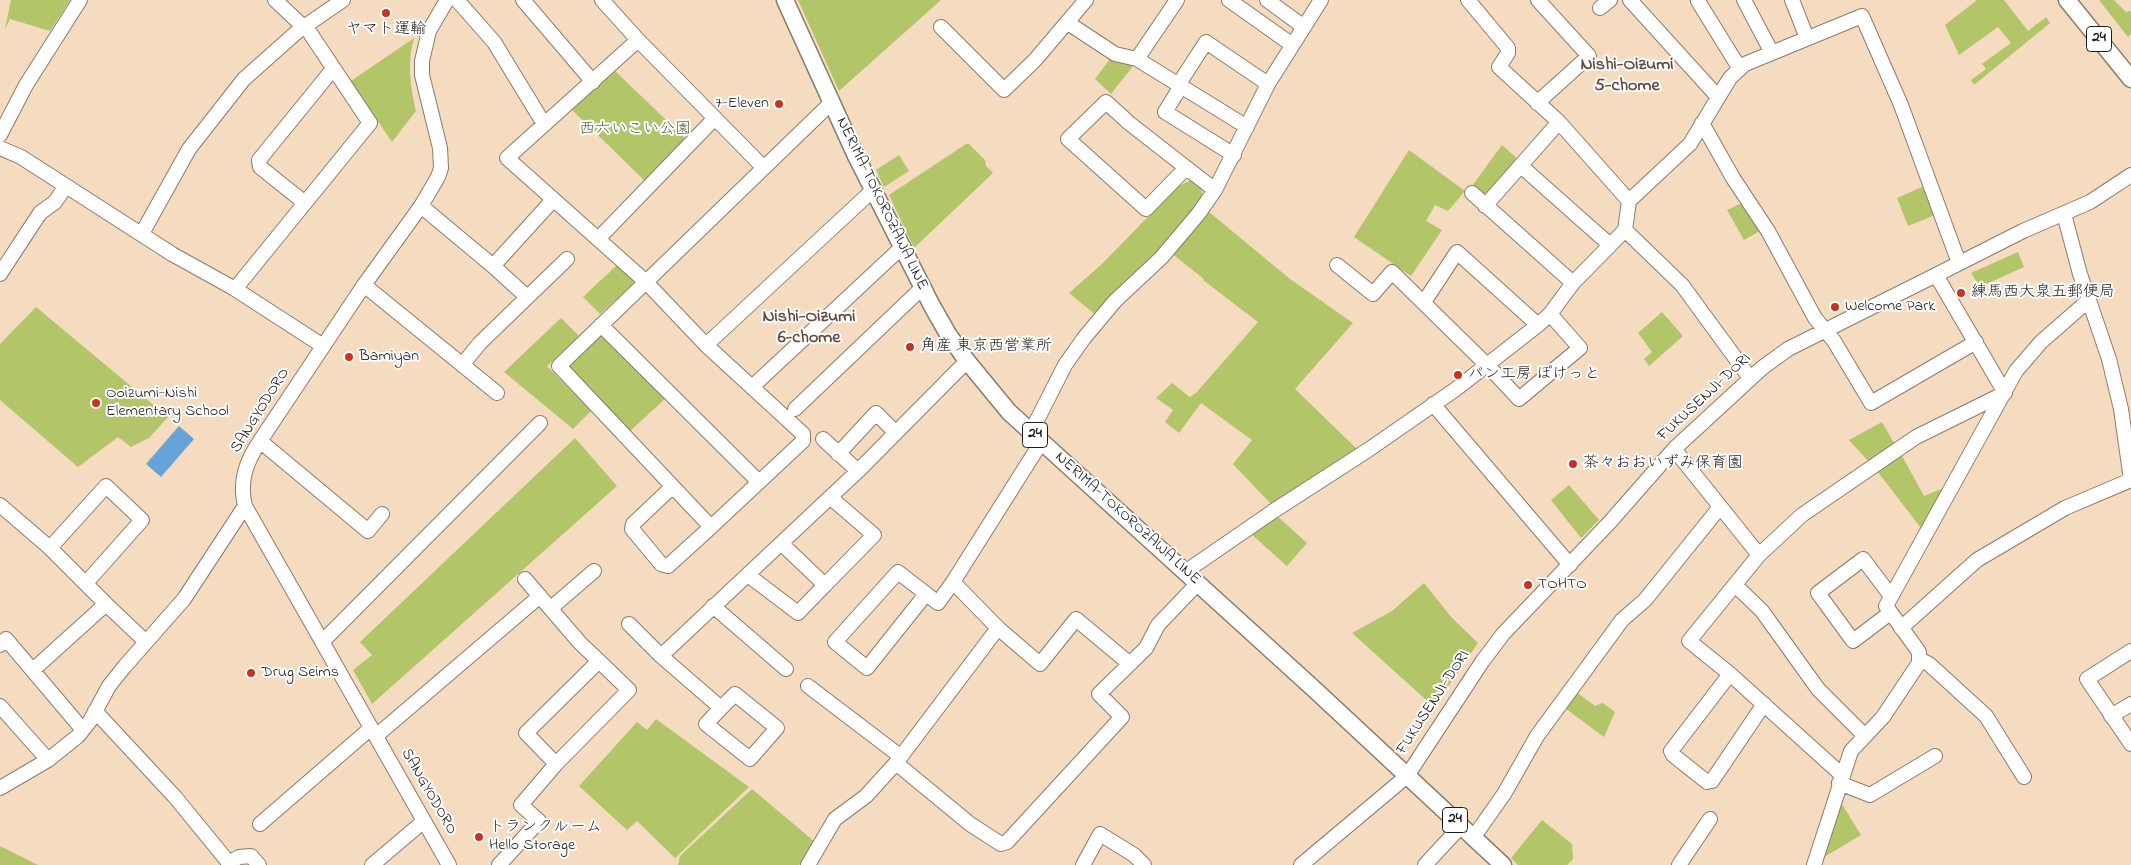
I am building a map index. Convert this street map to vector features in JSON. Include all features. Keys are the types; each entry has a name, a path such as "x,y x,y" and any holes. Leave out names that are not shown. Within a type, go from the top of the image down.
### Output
{"main road":[{"name":"24","path":"2067,0 2131,79"},
{"name":"NERIMA-TOKOROZAWA LINE","path":"787,1 873,190 922,288 948,334 1009,412 1192,577 1503,865"}],"street":[{"path":"0,135 26,85 80,0"},
{"path":"234,289 370,123 305,27 275,0"},
{"path":"140,233 145,228 189,149 244,79 305,27 343,0"},
{"name":"SANGYODORO","path":"447,0 429,31 422,61 422,75 441,158 438,177 421,206 364,286 250,456 244,473 242,493 245,506 449,865"},
{"path":"457,0 494,42 544,124"},
{"path":"523,0 593,82"},
{"path":"602,0 638,40 764,168"},
{"path":"941,27 1004,90 1035,60 1086,0"},
{"path":"1137,60 1177,0"},
{"path":"1229,0 1291,44"},
{"path":"1267,0 1304,27"},
{"path":"926,594 867,668 835,642 898,572 938,603 953,582 1036,436 1065,366 1084,338 1115,301 1161,258 1199,213 1215,190 1234,156 1246,127 1268,84 1291,44 1321,0"},
{"path":"1468,0 1508,48 1508,53 1499,67 1559,122 1629,201"},
{"path":"1538,0 1589,56 1538,103"},
{"path":"1630,0 1718,98"},
{"path":"1699,0 1740,69"},
{"path":"1744,0 1772,53"},
{"path":"1792,0 1807,38"},
{"path":"808,686 898,759 970,824 1001,844 1007,842 1122,717 1099,694 1146,648 1158,625 1192,577 1272,512 1368,450 1456,389 1550,314 1572,284 1624,230 1629,201 1690,144 1730,78 1745,64 1862,16 1901,105 1959,263"},
{"path":"1068,23 1116,54 1137,60 1246,127"},
{"path":"638,40 507,158 645,281 706,345 804,434 803,440 668,566 661,564 632,528 633,524 672,487"},
{"path":"1234,156 1165,112 1178,92 1179,85 1206,42 1268,84"},
{"path":"305,203 260,167 259,160 334,69"},
{"path":"711,527 559,366 832,102"},
{"path":"1186,168 1146,208 1068,139 1106,102 1129,123 1215,190"},
{"path":"598,239 715,118"},
{"path":"1485,206 1559,122"},
{"path":"1702,123 1733,178 1768,231 1815,318 1834,341 1871,403 1976,342"},
{"path":"0,148 21,157 172,254 234,289 323,346"},
{"path":"1521,166 1610,245"},
{"name":"FUKUSENJI-DORI","path":"1304,864 1407,776 1482,662 1503,634 1570,566 1674,449 1750,378 1788,349 2023,231 2098,198 2131,175"},
{"path":"0,274 40,213 56,202 66,186"},
{"path":"706,345 873,190"},
{"path":"1472,194 1572,284"},
{"path":"494,266 553,200"},
{"path":"421,206 494,266 527,297"},
{"path":"1901,628 1977,560 2065,508 2131,480 2121,409 2108,359 2064,214"},
{"path":"1624,230 1682,285 1750,378"},
{"path":"752,388 901,248"},
{"path":"1424,302 1458,252 1538,325"},
{"path":"462,364 480,343 567,259"},
{"path":"1337,265 1374,294 1392,272 1519,399 1580,348 1550,314"},
{"path":"1936,275 2005,393"},
{"path":"364,286 497,393"},
{"path":"794,409 922,288"},
{"path":"1814,865 1851,751 1883,717 1919,663 1919,652 1886,606 2016,371 2042,342 2089,300"},
{"path":"601,325 759,482"},
{"path":"661,656 831,498 967,360"},
{"path":"1935,756 1870,795 1841,779 1764,704 1689,641 1759,555 1802,515 1904,444 2005,393"},
{"path":"1433,404 1570,566"},
{"path":"838,454 876,413 896,433"},
{"path":"322,642 540,422"},
{"path":"823,439 858,471"},
{"path":"260,441 368,531 382,514"},
{"path":"1674,449 1759,555"},
{"path":"50,548 106,486 142,520 86,583"},
{"path":"748,575 798,613 874,535 831,498"},
{"path":"0,505 50,548 146,642"},
{"path":"2,784 48,760 83,730 109,686 184,599 245,506"},
{"path":"1425,865 1467,832 1504,794 1537,736 1622,620 1645,600 1720,507"},
{"path":"782,544 825,585"},
{"path":"1890,613 1853,640 1818,593 1862,559 1891,596"},
{"path":"551,608 594,571"},
{"path":"499,865 538,821 521,805 556,764 629,690 580,643 526,579"},
{"path":"953,582 998,628 1040,664 1076,619 1130,664"},
{"path":"1735,585 1762,611 1818,690 1865,736"},
{"path":"260,824 540,596"},
{"path":"33,670 106,604"},
{"path":"713,606 786,669"},
{"path":"629,624 661,656 721,708"},
{"path":"808,865 836,819 866,796 898,759 998,628"},
{"path":"0,645 6,639 83,730"},
{"path":"2131,651 2087,679 2131,744"},
{"path":"1919,659 1929,664 1986,716 2024,777"},
{"path":"556,764 526,734 599,661"},
{"path":"1730,674 1671,751 1672,756 1707,782 1712,781 1764,704"},
{"path":"735,694 777,728 750,759 706,724 721,708 735,694"},
{"path":"2111,716 2131,704"},
{"path":"0,706 48,760"},
{"path":"95,711 176,797 229,863 239,857 251,856 259,865"},
{"path":"1679,865 1710,819"},
{"path":"372,865 424,821"},
{"path":"1082,865 1100,834 1134,855 1144,865"}],"green space":[{"path":"11,0 70,0 50,31 10,19 5,29"},
{"path":"798,0 941,0 839,91"},
{"path":"1977,0 2004,0 2028,31 2046,17 2050,23 1974,85 1971,80 1986,69 1982,64 2011,43 1998,27 1959,55 1945,25"},
{"path":"2099,0 2114,0 2126,12 2131,11 2131,34 2128,37"},
{"path":"414,38 410,74 416,111 392,142 351,81"},
{"path":"1112,56 1133,66 1111,94 1095,79"},
{"name":"西六いこい公園","path":"615,71 686,139 645,181 571,109"},
{"path":"966,144 969,144 985,160 986,166 993,173 914,248 889,195"},
{"path":"1502,145 1519,160 1489,194 1483,195 1472,186"},
{"path":"1409,150 1465,191 1448,211 1435,205 1426,221 1442,230 1411,276 1354,237"},
{"path":"899,155 909,171 884,187 876,170"},
{"path":"1191,180 1202,189 1202,201 1154,257 1096,315 1069,293 1102,264 1177,187"},
{"path":"1924,186 1935,215 1908,226 1897,198"},
{"path":"1742,203 1760,231 1744,240 1727,210"},
{"path":"1208,211 1290,279 1353,323 1295,389 1357,449 1271,504 1233,464 1252,440 1201,403 1179,433 1165,422 1173,410 1156,398 1172,383 1190,397 1196,393 1258,322 1171,253"},
{"path":"2018,252 2024,267 1980,287 1971,273"},
{"path":"617,265 633,279 633,284 600,314 583,297"},
{"path":"36,307 168,417 149,438 131,447 118,437 78,467 0,400 0,344"},
{"path":"1662,312 1683,336 1649,366 1644,359 1652,352 1638,333"},
{"path":"561,318 579,336 547,366 591,411 573,429 504,372"},
{"path":"597,335 603,335 666,398 629,432 568,368 568,363"},
{"path":"1882,422 1894,443 1869,462 1849,440"},
{"path":"575,438 617,486 372,704 353,670 372,655 360,642"},
{"path":"1901,454 1924,496 1946,487 1921,528 1877,471"},
{"path":"1569,485 1599,520 1581,538 1551,500"},
{"path":"1275,514 1307,543 1287,566 1250,533"},
{"path":"1424,583 1452,618 1478,643 1434,707 1352,633 1392,611"},
{"path":"1576,692 1595,706 1603,703 1615,712 1604,737 1565,708"},
{"path":"656,719 749,787 675,858 637,821 627,830 579,786 637,722 647,730"},
{"path":"752,789 815,842 799,865 678,865 680,856"},
{"path":"1840,801 1861,835 1821,859"},
{"path":"1542,820 1572,844 1573,859 1567,865 1518,865 1511,858"},
{"path":"0,846 38,865 0,865"}],"water":[{"path":"179,426 194,439 161,477 146,464"}],"place":[{"name":"ヤマト運輸","path":"386,13"},
{"name":"7-Eleven","path":"779,104"},
{"name":"練馬西大泉五郵便局","path":"1961,293"},
{"name":"Welcome Park","path":"1835,307"},
{"name":"角産 東京西営業所","path":"910,347"},
{"name":"Bamiyan","path":"349,357"},
{"name":"パン工房 ぽけっと","path":"1458,375"},
{"name":"Ooizumi-Nishi Elementary School","path":"96,403"},
{"name":"茶々おおいずみ保育園","path":"1573,464"},
{"name":"TOHTO","path":"1528,585"},
{"name":"Drug Seims","path":"251,673"},
{"name":"トランクルーム Hello Storage","path":"479,837"}],"district":[{"name":"Nishi-Oizumi 5-chome","path":"1627,76"},
{"name":"Nishi-Oizumi 6-chome","path":"809,328"}]}
